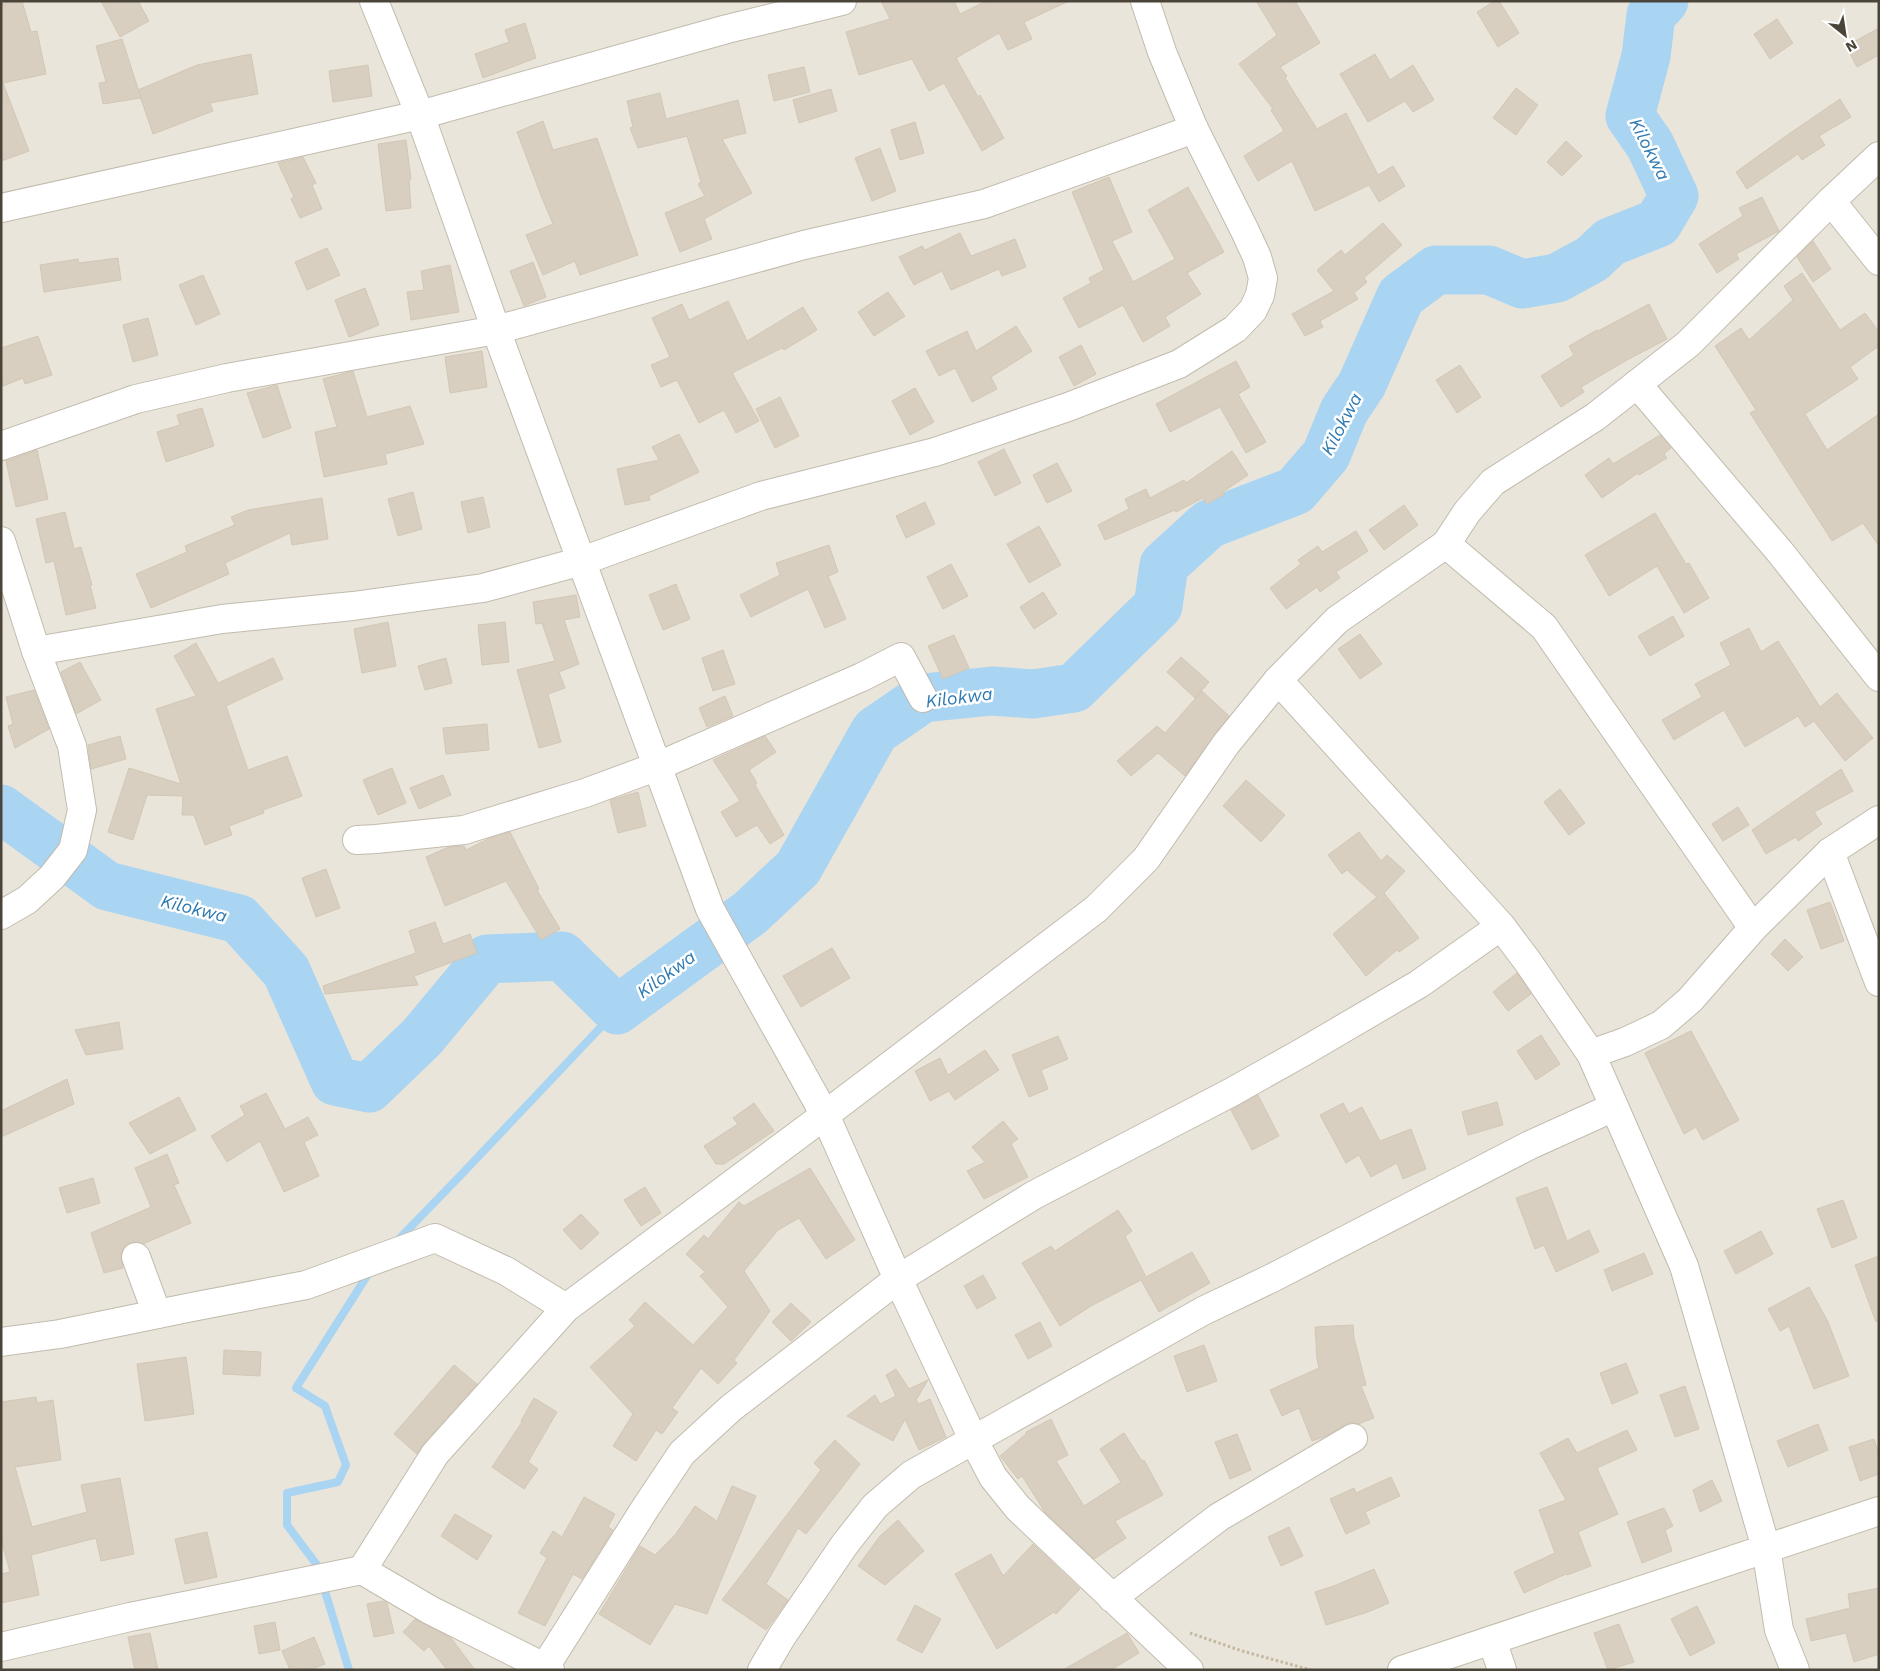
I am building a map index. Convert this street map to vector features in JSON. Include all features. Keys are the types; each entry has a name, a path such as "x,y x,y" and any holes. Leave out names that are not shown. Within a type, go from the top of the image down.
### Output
{"street":[{"path":"374,1 420,115 496,330 710,909 825,1115 898,1279 974,1441 993,1477 1018,1508 1189,1670"},
{"path":"1,208 420,115 727,29 842,1"},
{"path":"36,651 222,619 353,606 483,588 582,561 761,496 935,452 1068,407 1179,364 1235,329 1253,310 1260,295 1263,278 1257,257 1194,129 1162,52 1146,1"},
{"path":"1,446 136,399 227,378 496,330 804,245 984,204 1194,129"},
{"path":"362,1570 435,1454 566,1308 825,1115 1096,909 1146,859 1226,744 1278,680 1336,620 1446,544 1466,512 1493,482 1595,417 1688,344 1831,201 1879,156"},
{"path":"1831,201 1879,261"},
{"path":"1637,384 1780,552 1879,678"},
{"path":"1,542 36,651 72,746 82,810 72,850 52,877 27,900 1,915"},
{"path":"1446,544 1544,627 1753,928"},
{"path":"357,840 376,840 464,830 585,793 658,766 862,677 901,658 923,698"},
{"path":"1278,680 1500,926 1528,962 1590,1054 1684,1266 1766,1548 1779,1630 1795,1670"},
{"path":"1590,1054 1625,1042 1661,1025 1690,1000 1753,928 1830,852 1879,820"},
{"path":"1830,852 1879,982"},
{"path":"1,1647 130,1617 362,1570 430,1610 546,1669 646,1507 682,1453 731,1408 898,1279 1034,1195 1230,1093 1419,984 1500,926"},
{"path":"762,1670 782,1636 845,1544 875,1506 911,1474 974,1441 1203,1311 1272,1278 1530,1145 1614,1107"},
{"path":"1,1342 60,1334 306,1285 435,1238 506,1271 566,1308"},
{"path":"136,1257 157,1314"},
{"path":"1112,1598 1219,1517 1353,1438"},
{"path":"1402,1670 1879,1511"},
{"path":"1492,1640 1502,1670"}],"path":[{"path":"1166,1649 1167,1631 1196,1634 1242,1651 1312,1670"}],"shaded area":[{"path":"1,1 1879,1 1879,1670 1,1670"}],"building":[{"path":"10,1 22,1 31,32 37,31 46,74 3,83 29,151 1,161 1,4"},
{"path":"101,1 138,1 149,21 120,37"},
{"path":"881,1 954,1 960,14 986,1 1069,1 1024,22 1032,39 1008,50 999,33 956,58 978,97 980,95 1004,138 982,151 944,83 929,91 912,59 859,75 846,32 890,19"},
{"path":"1256,1 1295,1 1320,43 1280,67 1317,129 1346,113 1378,175 1393,166 1405,186 1379,202 1369,185 1315,211 1292,161 1258,181 1244,156 1284,131 1271,110 1273,109 1239,64 1277,35"},
{"path":"1495,1 1499,1 1519,33 1498,47 1477,12"},
{"path":"1777,19 1793,43 1770,59 1754,34"},
{"path":"525,23 536,58 483,78 475,54 509,42 505,30"},
{"path":"1879,28 1879,55 1857,67 1846,46"},
{"path":"122,39 141,98 103,104 99,83 106,82 96,46"},
{"path":"251,54 258,94 210,103 213,111 153,134 138,90 197,65"},
{"path":"1375,54 1390,80 1413,65 1434,100 1413,112 1405,101 1368,122 1340,74"},
{"path":"368,65 372,96 333,102 329,71"},
{"path":"804,67 810,92 774,101 768,75"},
{"path":"1516,88 1538,105 1516,135 1493,118"},
{"path":"831,89 837,111 799,123 793,100"},
{"path":"660,93 666,119 738,100 746,133 722,139 752,193 704,219 712,239 680,252 665,213 705,196 698,184 701,182 687,136 638,148 630,128 633,127 627,101"},
{"path":"1840,99 1851,117 1819,136 1825,145 1802,160 1798,154 1747,189 1736,172"},
{"path":"543,121 553,150 597,138 638,255 580,275 575,261 543,275 526,235 553,224 517,132"},
{"path":"915,122 924,153 900,160 891,130"},
{"path":"406,140 411,179 409,179 411,208 386,211 378,144"},
{"path":"1566,141 1582,156 1562,176 1547,162"},
{"path":"880,148 896,191 872,201 855,158"},
{"path":"303,157 316,183 312,185 322,209 300,218 291,199 294,197 278,163"},
{"path":"1109,177 1132,232 1112,241 1133,282 1175,259 1148,210 1188,187 1224,252 1187,273 1201,294 1165,317 1170,326 1143,342 1123,305 1079,328 1063,298 1091,283 1089,278 1104,270 1072,192"},
{"path":"1762,197 1779,231 1736,254 1739,259 1717,273 1699,244 1743,216 1739,208"},
{"path":"1383,223 1402,245 1364,278 1367,282 1354,293 1358,299 1320,321 1323,327 1305,336 1292,314 1334,291 1317,270 1341,250 1345,255"},
{"path":"960,233 971,256 1015,239 1026,267 1002,276 999,269 951,290 942,271 914,285 899,257 922,246 925,250"},
{"path":"1813,241 1831,269 1813,282 1797,257"},
{"path":"327,248 340,275 307,290 295,262"},
{"path":"118,258 121,280 44,292 40,265 78,259 79,263"},
{"path":"533,262 546,297 524,306 510,271"},
{"path":"450,265 459,312 411,320 407,292 424,290 421,271"},
{"path":"1802,273 1840,330 1865,313 1879,332 1879,346 1850,367 1858,379 1805,414 1827,450 1879,414 1879,546 1863,523 1832,541 1750,413 1756,410 1715,346 1741,328 1749,340 1793,300 1784,286"},
{"path":"203,275 220,314 196,325 179,285"},
{"path":"365,288 379,325 349,337 335,300"},
{"path":"888,292 905,316 874,336 858,312"},
{"path":"728,301 747,341 803,307 817,330 784,350 782,348 732,373 759,421 736,433 724,410 699,423 677,380 661,387 651,365 670,357 652,318 682,304 689,320"},
{"path":"1649,304 1667,339 1581,387 1584,392 1561,407 1541,376 1574,355 1569,346"},
{"path":"148,318 158,355 133,362 123,325"},
{"path":"1016,326 1032,351 991,377 997,389 972,402 955,368 939,376 926,351 967,331 976,351"},
{"path":"38,336 52,375 25,384 23,378 1,387 1,348"},
{"path":"1081,345 1096,374 1074,386 1059,357"},
{"path":"482,351 487,387 450,393 445,357"},
{"path":"1236,361 1250,387 1238,394 1266,442 1246,453 1220,407 1170,432 1156,404"},
{"path":"1460,365 1481,397 1457,413 1436,380"},
{"path":"353,371 367,417 410,406 424,444 385,454 387,464 324,477 315,432 337,427 323,379"},
{"path":"277,385 291,428 263,438 247,393"},
{"path":"915,388 934,422 910,435 892,401"},
{"path":"780,397 799,436 775,448 756,409"},
{"path":"202,408 214,446 166,462 157,432 180,425 177,415"},
{"path":"679,434 699,472 649,496 650,500 625,505 617,469 659,460 652,447"},
{"path":"1660,435 1671,448 1664,454 1667,458 1639,475 1638,473 1602,498 1585,475 1609,458 1613,464"},
{"path":"1004,449 1021,483 995,496 978,462"},
{"path":"37,450 48,499 16,507 6,461"},
{"path":"1232,451 1248,475 1223,492 1225,494 1207,504 1203,498 1176,512 1175,510 1105,540 1098,525 1129,509 1125,499 1146,489 1150,498 1184,480 1186,483"},
{"path":"1057,463 1072,491 1047,503 1033,475"},
{"path":"413,492 422,529 398,536 388,499"},
{"path":"483,497 490,527 468,533 461,502"},
{"path":"322,498 328,539 292,545 290,533 225,563 229,574 151,608 136,574 187,552 185,546 235,525 231,517 248,510"},
{"path":"925,502 935,524 906,538 896,516"},
{"path":"1404,505 1418,525 1384,550 1369,530"},
{"path":"65,512 74,549 81,547 92,585 90,585 96,608 66,615 54,561 46,563 36,519"},
{"path":"1655,513 1686,564 1689,563 1709,598 1684,613 1657,566 1609,596 1585,555"},
{"path":"1039,526 1061,565 1029,583 1007,544"},
{"path":"1356,531 1368,551 1336,572 1340,578 1320,592 1317,587 1286,609 1270,588 1301,564 1298,560 1318,546 1322,552"},
{"path":"829,545 838,572 828,576 846,619 825,628 808,589 751,617 740,595 780,575 776,563"},
{"path":"951,564 968,596 943,609 927,577"},
{"path":"676,584 690,619 663,630 649,595"},
{"path":"1043,592 1057,614 1034,629 1020,607"},
{"path":"576,595 580,617 564,620 579,664 559,672 565,688 548,694 561,742 539,748 517,670 555,661 542,623 536,624 533,602"},
{"path":"1673,616 1684,636 1650,656 1638,636"},
{"path":"388,622 396,666 362,673 354,629"},
{"path":"505,622 509,662 482,665 478,625"},
{"path":"1749,628 1761,652 1778,641 1820,707 1837,693 1873,738 1845,761 1814,721 1805,727 1798,716 1745,747 1724,710 1674,740 1662,720 1702,697 1695,684 1731,665 1720,643"},
{"path":"1360,634 1382,664 1360,679 1338,649"},
{"path":"954,635 969,668 943,679 928,646"},
{"path":"196,643 218,683 273,658 283,679 226,706 248,770 287,756 302,796 263,810 264,813 229,826 232,835 205,845 194,815 182,815 183,796 147,795 133,840 108,832 129,768 181,784 156,709 196,696 174,656"},
{"path":"723,650 735,684 713,691 702,658"},
{"path":"1181,657 1209,682 1195,698 1167,672"},
{"path":"446,658 452,683 425,690 418,666"},
{"path":"80,662 101,700 76,714 61,672"},
{"path":"34,690 49,729 15,748 8,726 13,724 6,697"},
{"path":"1202,691 1229,716 1185,776 1158,753 1131,776 1117,761 1157,726 1165,733"},
{"path":"725,696 733,716 707,727 699,708"},
{"path":"487,724 489,750 446,754 443,728"},
{"path":"120,736 126,759 91,769 88,745"},
{"path":"765,736 776,752 749,770 757,783 755,785 784,835 770,844 757,825 736,837 721,812 740,801 713,760"},
{"path":"392,768 406,803 378,815 363,780"},
{"path":"1841,769 1853,791 1814,812 1822,824 1798,841 1796,837 1766,854 1752,830"},
{"path":"443,775 451,795 419,809 410,788"},
{"path":"1246,780 1285,815 1261,842 1223,806"},
{"path":"1560,789 1585,823 1569,835 1544,802"},
{"path":"638,792 646,826 618,833 610,800"},
{"path":"1738,807 1749,825 1723,841 1712,824"},
{"path":"510,832 539,889 537,890 560,929 541,940 506,881 445,906 426,857 449,847 464,846 466,850 488,839"},
{"path":"1359,832 1381,861 1387,855 1405,871 1384,893 1419,938 1399,952 1397,950 1366,976 1333,934 1377,897 1347,870 1342,874 1328,855"},
{"path":"326,869 340,908 316,917 302,878"},
{"path":"1830,902 1844,941 1821,949 1807,910"},
{"path":"435,922 443,944 470,934 477,953 414,976 418,985 325,994 323,986 416,953 409,931"},
{"path":"1785,939 1803,957 1788,971 1771,954"},
{"path":"832,948 850,978 801,1007 783,976"},
{"path":"1517,973 1531,994 1508,1011 1493,992"},
{"path":"119,1022 123,1049 86,1055 75,1030"},
{"path":"1691,1031 1739,1120 1703,1140 1696,1127 1684,1134 1645,1053"},
{"path":"1541,1035 1560,1064 1536,1080 1517,1051"},
{"path":"1058,1036 1068,1059 1041,1070 1048,1089 1029,1097 1012,1055"},
{"path":"985,1050 999,1070 955,1100 949,1091 930,1101 915,1071 940,1058 948,1075"},
{"path":"67,1079 74,1104 1,1137 1,1111"},
{"path":"266,1093 285,1129 308,1117 318,1135 304,1142 319,1176 284,1192 260,1141 227,1162 211,1136 245,1115 240,1106"},
{"path":"1258,1095 1279,1136 1252,1150 1231,1110"},
{"path":"179,1097 196,1130 150,1154 129,1123"},
{"path":"1497,1102 1503,1125 1468,1135 1462,1112"},
{"path":"754,1103 774,1131 724,1164 716,1164 704,1146 738,1124 733,1118"},
{"path":"1343,1103 1349,1114 1362,1107 1380,1141 1411,1129 1426,1169 1403,1179 1397,1163 1371,1177 1359,1155 1346,1163 1320,1115"},
{"path":"1003,1121 1018,1139 1011,1144 1028,1177 984,1199 967,1171 985,1162 972,1147"},
{"path":"167,1154 179,1183 174,1185 191,1223 143,1244 138,1242 130,1243 124,1247 121,1254 123,1268 104,1273 91,1233 151,1207 135,1168"},
{"path":"810,1168 855,1240 826,1259 799,1218 778,1230 744,1271 770,1311 734,1360 737,1363 718,1384 701,1368 672,1408 678,1412 662,1434 656,1430 636,1461 613,1446 633,1414 590,1367 635,1326 629,1320 645,1302 693,1345 728,1307 700,1276 705,1272 686,1254 704,1235 708,1239 739,1202 744,1206"},
{"path":"93,1178 100,1203 67,1213 59,1188"},
{"path":"645,1187 661,1213 641,1226 624,1200"},
{"path":"1547,1187 1567,1241 1589,1230 1599,1252 1556,1272 1544,1245 1535,1249 1516,1198"},
{"path":"1843,1200 1857,1238 1832,1248 1817,1209"},
{"path":"1118,1210 1132,1231 1125,1236 1146,1277 1192,1252 1210,1283 1159,1312 1141,1280 1091,1306 1060,1326 1022,1263 1051,1246 1055,1251"},
{"path":"581,1214 599,1233 581,1250 563,1230"},
{"path":"1761,1231 1773,1254 1736,1274 1724,1251"},
{"path":"1644,1253 1653,1274 1612,1291 1604,1270"},
{"path":"1879,1256 1879,1321 1876,1322 1855,1265"},
{"path":"983,1275 996,1298 977,1309 964,1286"},
{"path":"1809,1287 1828,1322 1849,1376 1814,1389 1789,1326 1780,1331 1768,1309"},
{"path":"791,1303 811,1322 791,1341 772,1322"},
{"path":"1040,1322 1052,1346 1028,1359 1015,1335"},
{"path":"1353,1325 1354,1338 1366,1385 1361,1386 1374,1418 1358,1424 1352,1422 1346,1424 1326,1436 1312,1441 1299,1408 1282,1416 1270,1390 1319,1368 1315,1327"},
{"path":"1204,1345 1217,1381 1187,1392 1174,1356"},
{"path":"224,1350 261,1352 260,1376 223,1374"},
{"path":"186,1357 194,1414 145,1421 137,1364"},
{"path":"1626,1363 1638,1393 1612,1404 1600,1373"},
{"path":"454,1365 477,1384 423,1444 417,1454 394,1434"},
{"path":"896,1369 909,1389 928,1380 916,1400 919,1404 930,1399 946,1437 919,1450 905,1419 893,1441 847,1416 875,1395 880,1404 896,1396 886,1375"},
{"path":"1685,1386 1699,1429 1675,1437 1660,1395"},
{"path":"36,1397 37,1403 53,1400 61,1460 15,1467 32,1527 87,1512 81,1485 120,1478 134,1554 101,1561 96,1538 31,1555 39,1595 1,1603 1,1574 10,1572 1,1539 1,1402"},
{"path":"534,1398 557,1412 528,1462 538,1469 524,1489 492,1467 522,1422"},
{"path":"1051,1419 1068,1455 1056,1461 1084,1506 1121,1482 1100,1449 1124,1433 1142,1461 1144,1460 1163,1495 1115,1521 1126,1538 1094,1559 1045,1512 1022,1476 1018,1479 1000,1456 1026,1432"},
{"path":"1818,1424 1828,1450 1788,1467 1777,1441"},
{"path":"1627,1430 1637,1450 1597,1468 1618,1514 1578,1532 1591,1566 1566,1574 1524,1593 1514,1572 1555,1553 1539,1510 1566,1500 1540,1453 1568,1438 1577,1453"},
{"path":"1237,1434 1251,1470 1230,1479 1215,1442"},
{"path":"1874,1439 1879,1455 1879,1474 1860,1481 1849,1447"},
{"path":"835,1440 860,1464 806,1534 798,1528 766,1584 788,1600 766,1630 722,1600 821,1470 814,1463"},
{"path":"1391,1477 1400,1496 1365,1512 1370,1523 1346,1534 1330,1499 1354,1488 1356,1493"},
{"path":"1712,1480 1722,1501 1700,1512 1693,1490"},
{"path":"732,1486 756,1496 707,1614 675,1604 650,1645 599,1614 640,1546 655,1555 675,1535 695,1506 717,1521"},
{"path":"584,1497 615,1514 608,1527 613,1530 582,1579 573,1574 545,1626 518,1613 547,1558 540,1553 553,1531 562,1537"},
{"path":"1664,1508 1673,1526 1665,1530 1672,1551 1642,1563 1627,1522"},
{"path":"455,1514 492,1536 477,1560 441,1536"},
{"path":"898,1520 924,1551 885,1585 858,1566 880,1536"},
{"path":"1289,1527 1303,1556 1281,1566 1268,1537"},
{"path":"207,1532 217,1577 185,1584 175,1539"},
{"path":"1033,1544 1080,1589 1056,1614 1054,1612 997,1649 955,1574 991,1554 1003,1576"},
{"path":"1374,1569 1389,1603 1368,1612 1326,1625 1315,1592"},
{"path":"1879,1588 1879,1654 1854,1662 1846,1633 1811,1641 1806,1619 1850,1608 1848,1594"},
{"path":"383,1601 387,1603 394,1633 374,1637 367,1604"},
{"path":"915,1605 941,1619 922,1653 897,1640"},
{"path":"1697,1606 1715,1643 1690,1656 1671,1619"},
{"path":"415,1619 451,1638 475,1670 447,1670 429,1646 424,1651 403,1632"},
{"path":"275,1622 280,1650 259,1654 254,1626"},
{"path":"1619,1624 1634,1662 1608,1670 1594,1633"},
{"path":"150,1633 158,1670 135,1670 128,1637"},
{"path":"1127,1633 1139,1653 1111,1670 1063,1670"},
{"path":"314,1637 325,1664 310,1670 290,1670 282,1651"}],"waterway":[{"name":"Kilokwa","path":"1,809 107,886 239,919 286,971 335,1081 369,1088 422,1037 487,959 562,956 617,1010 750,913 798,868 875,731 923,698 992,691 1033,694 1074,688 1158,606 1164,565 1209,524 1295,491 1326,455 1344,411 1362,384 1401,296 1436,270 1489,270 1522,284 1557,278 1592,259 1610,242 1658,223 1674,196 1650,145 1630,116 1646,56 1651,15 1664,1"},
{"path":"396,1242 617,1010"},
{"path":"349,1670 317,1565 287,1525 287,1493 338,1482 346,1465 325,1406 296,1388 370,1271"}]}
